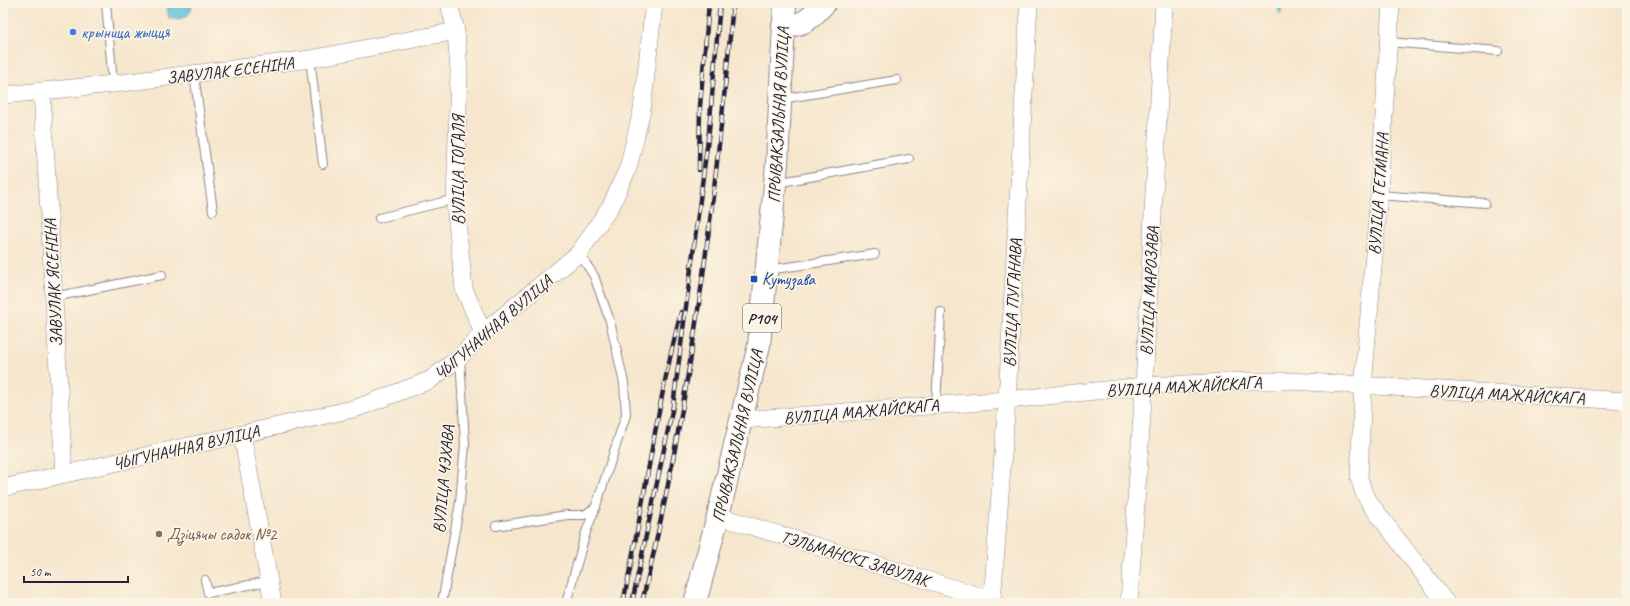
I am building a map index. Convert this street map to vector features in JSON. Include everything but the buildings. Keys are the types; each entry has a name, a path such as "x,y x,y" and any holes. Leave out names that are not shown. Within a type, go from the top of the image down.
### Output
{"main road":[{"name":"ПРЫВАКЗАЛЬНАЯ ВУЛІЦА","path":"695,603 742,420 759,345 775,183 784,3"},
{"path":"783,26 797,26 806,22 826,3"}],"street":[{"name":"ВУЛІЦА ГОГАЛЯ","path":"449,3 456,31 459,71 455,199 464,289 483,333"},
{"name":"ЧЫГУНАЧНАЯ ВУЛІЦА","path":"3,488 357,408 430,380 460,356 483,333 579,253 612,204 628,168 642,110 654,3"},
{"name":"ВУЛІЦА ПУГАНАВА","path":"992,602 1007,400 1029,3"},
{"name":"ВУЛІЦА МАРОЗАВА","path":"1129,603 1144,386 1164,3"},
{"name":"ВУЛІЦА ГЕТМАНА","path":"1391,3 1379,194 1363,386 1359,477 1363,491 1371,505 1446,603"},
{"name":"ЗАВУЛАК ЕСЕНІНА","path":"3,95 113,84 310,60 456,31"},
{"name":"ЗАВУЛАК ЯСЕНІНА","path":"42,92 64,474"},
{"name":"ВУЛІЦА МАЖАЙСКАГА","path":"742,420 1007,400 1144,386 1246,381 1627,401"},
{"path":"242,434 273,603"},
{"name":"ТЭЛЬМАНСКІ ЗАВУЛАК","path":"718,516 992,602"}],"lane":[{"path":"106,3 113,84"},
{"path":"1388,42 1498,51"},
{"path":"310,60 323,164"},
{"path":"194,74 213,211"},
{"path":"780,99 897,80"},
{"path":"775,183 909,159"},
{"path":"1379,194 1485,203"},
{"path":"378,218 455,199"},
{"path":"566,603 586,532 626,415 624,383 610,320 594,276 579,253"},
{"path":"767,270 875,254"},
{"path":"54,297 162,274"},
{"path":"936,405 940,312"},
{"name":"ВУЛІЦА ЧЭХАВА","path":"442,603 460,502 465,444 460,356"},
{"path":"496,526 567,515 584,515 596,506"},
{"path":"205,580 208,593 269,581"}],"water":[{"path":"166,3 192,3 192,8 185,17 174,19 169,18"}],"waterway":[{"path":"1280,12 1281,3"}],"railway":[{"path":"699,170 700,106 709,3"},
{"path":"632,603 673,406 709,131 720,3"},
{"path":"642,603 674,455 699,305 718,154 733,3"},
{"path":"623,603 664,384 681,312"}],"place":[{"name":"крыница жыцця","path":"73,32"},
{"name":"Кутузава","path":"754,279"},
{"name":"Дзіцячы садок №2","path":"159,534"}]}
